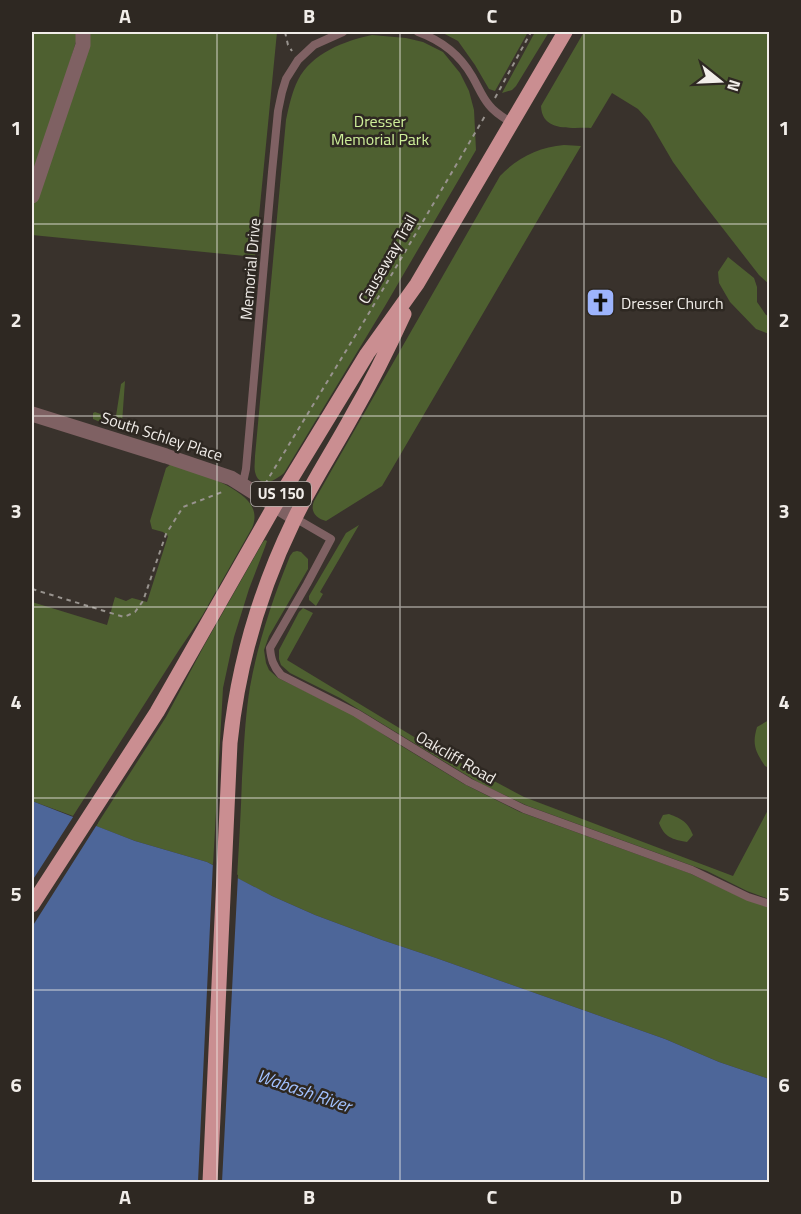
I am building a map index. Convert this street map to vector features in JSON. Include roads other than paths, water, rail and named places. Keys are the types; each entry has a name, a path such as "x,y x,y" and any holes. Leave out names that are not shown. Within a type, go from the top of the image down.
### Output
{"main road":[{"name":"US 150","path":"32,905 157,712 275,505 367,354 417,284 565,32"},
{"name":"US 150","path":"210,1182 231,743 235,705 249,639 268,578 295,518 382,363 417,284"}],"street":[{"path":"32,196 83,45 83,32"},
{"name":"South Schley Place","path":"32,414 231,478 295,518"}],"lane":[{"name":"Memorial Drive","path":"242,483 246,469 278,111 286,80 298,60 314,45 343,32"},
{"path":"418,32 432,37 461,61 472,75 490,107 512,123"},
{"name":"Oakcliff Road","path":"295,518 331,539 270,648 275,668 281,675 356,713 469,782 524,809 692,870 748,897 770,904"}],"water":[{"name":"Wabash River","path":"32,801 135,841 207,862 272,896 315,915 665,1039 719,1062 769,1079 769,1182 32,1182"}],"place":[{"name":"Dresser Church","path":"600,303"}],"park label":[{"name":"Dresser Memorial Park","path":"380,130"}]}
